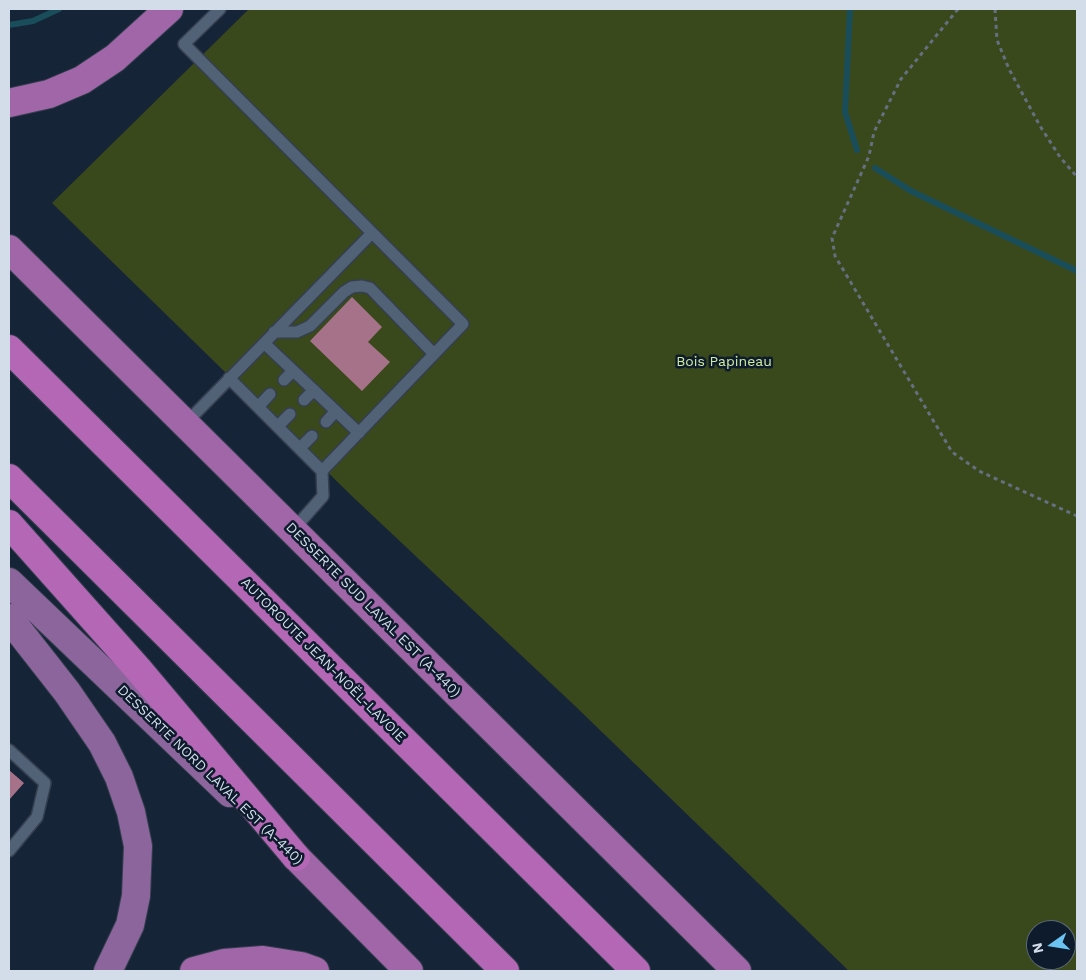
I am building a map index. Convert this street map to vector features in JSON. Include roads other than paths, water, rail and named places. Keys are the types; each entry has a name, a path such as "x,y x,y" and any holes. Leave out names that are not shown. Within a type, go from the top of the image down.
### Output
{"highway":[{"path":"9,103 50,94 82,80 115,58 169,9"},
{"name":"DESSERTE SUD LAVAL EST (A-440)","path":"9,249 737,971"},
{"name":"AUTOROUTE JEAN-NOËL-LAVOIE","path":"9,349 636,971"},
{"path":"9,478 505,971"},
{"path":"9,524 138,669 296,856"},
{"name":"DESSERTE NORD LAVAL EST (A-440)","path":"296,856 409,971"},
{"path":"194,971 224,963 263,960 282,962 316,971"}],"main road":[{"name":"DESSERTE NORD LAVAL EST (A-440)","path":"9,582 296,856"},
{"path":"9,618 67,692 102,743 119,777 131,812 138,846 136,896 124,939 108,971"}],"lane":[{"path":"220,9 184,44 463,324 322,471"},
{"path":"185,424 372,233"},
{"path":"274,332 297,332 310,326 344,292 362,286 370,288 434,354"},
{"path":"264,343 359,433"},
{"path":"284,380 293,371"},
{"path":"230,378 322,471 322,496 293,530"},
{"path":"304,400 314,390"},
{"path":"258,407 270,394"},
{"path":"326,422 336,411"},
{"path":"278,426 290,414"},
{"path":"300,448 312,436"},
{"path":"9,750 45,783 37,817 9,851"}],"waterway":[{"path":"9,25 33,21 59,9"},
{"path":"850,9 845,112 857,150"},
{"path":"875,168 911,191 1077,271"}],"park label":[{"name":"Bois Papineau","path":"724,362"}]}
